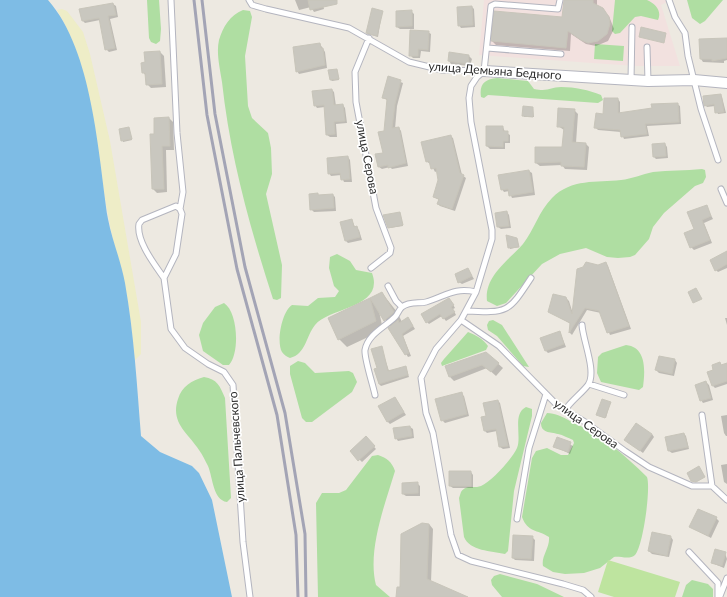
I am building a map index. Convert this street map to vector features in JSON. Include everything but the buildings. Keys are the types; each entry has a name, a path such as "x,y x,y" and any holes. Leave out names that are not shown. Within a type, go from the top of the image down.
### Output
{"street":[{"name":"улица Демьяна Бедного","path":"484,71 648,81 694,80 727,83"}],"lane":[{"path":"164,278 176,254 182,214 180,209 183,192 177,133 171,0"},
{"path":"560,0 558,9 495,4 491,6 484,71 477,77 471,86 469,98 471,122 492,230 489,251 476,292 466,311 461,320 436,349 421,378 426,413 433,433 451,535 458,555 471,561 583,590 590,597"},
{"path":"669,0 675,17 685,33 700,109 718,160"},
{"name":"улица Демьяна Бедного","path":"250,2 266,9 344,26 369,38 409,62 420,66 442,70 484,71"},
{"path":"630,80 632,27"},
{"name":"улица Серова","path":"369,38 355,72 356,102 376,208 391,248 390,253 371,268"},
{"path":"647,47 648,81"},
{"path":"487,48 561,54"},
{"path":"721,190 727,203"},
{"name":"улица Пальчевского","path":"180,209 176,206 142,220 139,224 141,239 149,257 164,278 171,329 185,348 208,364 224,372 233,385 243,542 250,597"},
{"path":"466,311 502,311 518,298 531,278"},
{"path":"388,286 396,301 402,307"},
{"path":"375,395 365,351 368,341 388,321 395,317 402,307 415,302 425,302 464,289 476,292"},
{"name":"улица Серова","path":"461,320 499,346 546,394 565,410 649,467 692,486 712,486"},
{"path":"565,410 572,399 589,384 592,376 591,366 583,337 582,324"},
{"path":"589,384 624,395"},
{"path":"517,519 529,448 546,394"},
{"path":"702,415 712,486 727,500"},
{"path":"689,552 718,583 719,597"},
{"path":"719,597 727,578"}],"shaded area":[{"path":"484,0 671,0 661,5 680,66 635,66 479,55"}],"green space":[{"path":"147,0 159,0 161,29 160,41 156,44 151,42 149,38"},
{"path":"615,0 647,0 659,11 658,20 641,16 635,17 620,33 615,34 612,31"},
{"path":"687,0 723,0 705,21 700,24 692,18"},
{"path":"243,10 250,11 252,17 245,56 248,106 252,118 268,133 271,148 272,174 266,194 282,265 281,298 277,300 273,299 256,246 242,192 230,137 219,61 218,45 223,31 231,18"},
{"path":"595,44 624,46 623,61 594,59"},
{"path":"497,78 528,81 534,89 539,90 561,87 582,89 601,95 603,100 598,103 488,95 484,98 481,97 481,89 484,83"},
{"path":"705,170 706,177 703,183 695,186 664,213 653,227 649,239 635,255 618,258 607,257 586,248 560,254 542,264 506,303 497,306 487,301 487,292 493,276 523,244 547,203 568,187 576,184 625,179 653,172"},
{"path":"337,254 350,261 356,270 372,273 374,285 371,293 364,300 322,319 312,329 303,349 295,356 290,358 282,352 280,347 281,327 285,313 292,305 308,306 318,298 335,297 339,291 334,286 329,268 330,257"},
{"path":"224,303 229,308 232,315 236,333 235,352 229,365 223,365 203,351 199,335 203,323 215,307"},
{"path":"493,320 502,325 529,367 523,366 497,336 488,330 487,325 489,321"},
{"path":"468,332 484,341 488,346 486,350 442,366 441,363 444,359"},
{"path":"626,345 638,350 643,361 643,387 639,390 601,382 597,373 598,357 602,353"},
{"path":"298,361 305,363 315,373 349,371 353,373 357,382 352,392 312,422 306,422 302,418 290,374 290,366"},
{"path":"204,377 212,379 218,384 225,398 231,498 227,502 222,500 216,493 208,466 200,452 181,427 176,415 178,399 182,391 191,382"},
{"path":"526,407 532,409 532,416 514,491 508,551 505,554 482,550 471,545 464,537 459,498 461,492 466,488 478,487 491,480 511,458 517,448 518,443 519,415"},
{"path":"547,413 562,417 601,438 629,460 647,477 648,493 646,517 641,541 635,555 628,558 614,557 600,568 584,573 565,574 553,572 543,566 543,559 549,537 527,526 522,517 532,458 536,451 547,448 561,455 568,455 574,443 573,440 560,434 546,432 543,429 541,423"},
{"path":"378,455 389,461 395,471 378,528 374,557 376,585 390,597 318,597 316,503 322,493 339,493 346,490 372,456"},
{"path":"608,560 680,582 675,597 614,597 598,592"},
{"path":"500,574 537,584 564,597 502,597 492,585 491,580 494,576"},
{"path":"692,580 708,584 713,589 713,597 682,597 686,585"}],"sand":[{"path":"62,9 67,11 83,32 90,54 110,141 141,322 141,354 135,360 128,302 110,228 92,112 79,59 70,34 57,10"}],"water":[{"path":"0,0 48,0 63,21 75,46 84,74 91,104 108,219 125,283 133,340 141,436 160,452 192,466 199,473 212,500 232,597 0,597"}],"railway":[{"path":"194,0 207,115 237,269 277,415 296,535 298,597"},
{"path":"202,0 215,114 245,267 285,413 305,534 306,597"}]}
